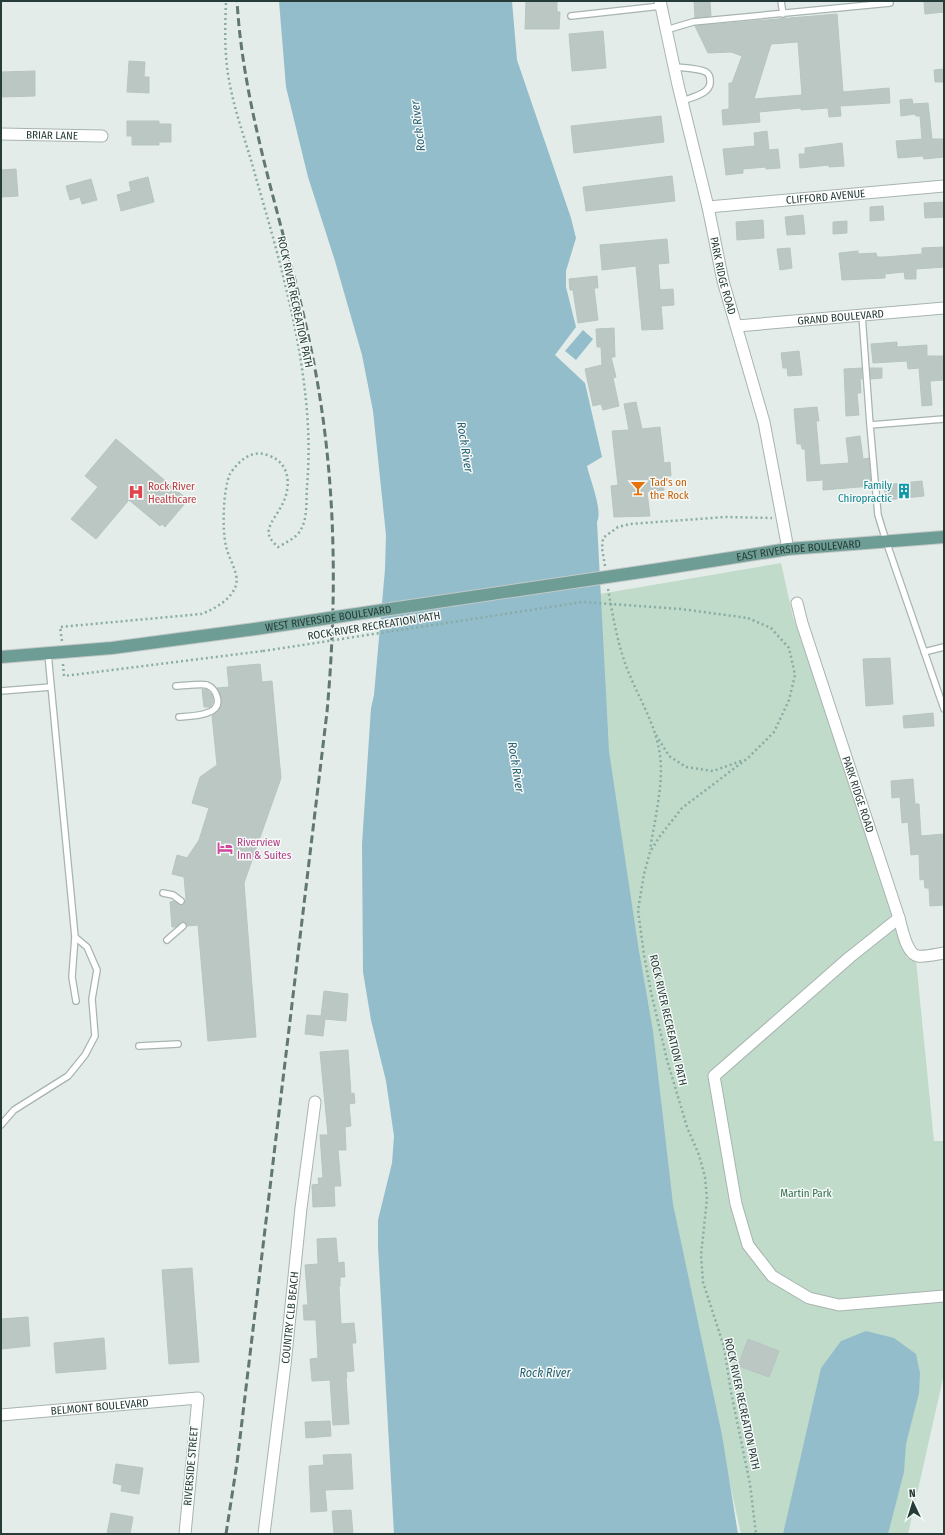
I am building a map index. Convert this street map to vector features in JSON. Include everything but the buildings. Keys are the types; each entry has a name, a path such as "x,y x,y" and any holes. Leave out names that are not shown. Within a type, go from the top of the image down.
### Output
{"main road":[{"name":"EAST RIVERSIDE BOULEVARD","path":"654,570 788,549 944,537"},
{"name":"WEST RIVERSIDE BOULEVARD","path":"1,657 112,648 255,629 654,570"}],"street":[{"name":"PARK RIDGE ROAD","path":"661,3 674,67 708,206 723,281 764,422 788,549"},
{"name":"BRIAR LANE","path":"1,134 102,136"},
{"name":"CLIFFORD AVENUE","path":"708,206 944,186"},
{"name":"GRAND BOULEVARD","path":"737,326 944,308"},
{"name":"PARK RIDGE ROAD","path":"797,603 802,623 908,948 912,953 918,956 944,953"},
{"path":"899,918 850,957 714,1076 736,1204 748,1245 772,1276 809,1298 839,1305 944,1296"},
{"name":"COUNTRY CLB BEACH","path":"264,1534 285,1365 301,1208 315,1102"},
{"name":"BELMONT BOULEVARD","path":"1,1415 198,1398"},
{"name":"RIVERSIDE STREET","path":"185,1534 198,1398"}],"lane":[{"path":"781,1 783,14"},
{"path":"571,16 661,3"},
{"path":"666,30 693,22 890,3"},
{"path":"674,67 706,72 710,78 710,86 708,90 704,93 682,101"},
{"path":"862,315 878,515 944,709"},
{"path":"870,425 944,419"},
{"path":"924,652 944,647"},
{"path":"48,654 75,938 72,976 76,1001"},
{"path":"176,686 206,685 212,688 218,697 217,706 212,712 179,717"},
{"path":"1,691 51,687"},
{"path":"162,892 173,894 180,901"},
{"path":"167,940 183,926"},
{"path":"1,1125 14,1110 68,1076 85,1055 95,1036 92,999 97,970 87,947 75,938"},
{"path":"139,1046 178,1044"}],"path":[{"name":"ROCK RIVER RECREATION PATH","path":"226,1 224,40 230,84 278,257 298,342 308,414 308,477 304,519 300,531 288,541 278,546 270,539 268,530 283,503 289,481 283,465 271,456 256,453 244,459 231,474 225,499 226,546 237,577 236,588 228,598 212,610 201,614 60,627 64,676 263,651 583,602 681,609 748,618 771,628 789,648 795,676 789,700 774,732 748,758 682,808 650,852 644,874 638,910 651,992 667,1060 686,1128 699,1155 705,1177 707,1199 700,1255 703,1282 724,1347 731,1392 750,1484 756,1534"},
{"path":"605,571 602,548 603,538 618,527 630,524 725,517 782,518"},
{"path":"608,586 613,617 623,658 655,732 669,756 686,767 713,771 748,758"},
{"path":"650,852 660,785 660,757 655,732"}],"green space":[{"name":"Martin Park","path":"781,563 793,617 840,751 907,958 916,960 934,1141 944,1141 944,1374 908,1534 741,1534 670,1212 616,847 594,595"}],"water":[{"name":"Rock River","path":"279,1 512,1 517,60 571,218 576,238 566,271 566,287 576,327 555,355 585,383 602,457 587,466 598,510 597,522 609,751 638,945 653,1031 673,1204 722,1435 738,1534 394,1534 378,1247 378,1220 392,1163 394,1136 386,1081 371,1020 363,972 362,844 371,708 374,695 385,569 386,535 373,411 362,355 335,261 308,177 286,87"},
{"path":"583,330 593,339 576,360 565,351"},
{"path":"866,1331 894,1338 916,1354 920,1373 919,1393 906,1444 904,1472 888,1534 783,1534 821,1368 841,1341"}],"railway":[{"path":"226,1534 237,1463 327,712 333,620 330,481 319,390 300,301 257,131 241,45 237,1"}],"place":[{"name":"Tad's on the Rock","path":"638,488"},
{"name":"Family Chiropractic","path":"904,491"},
{"name":"Rock River Healthcare","path":"136,492"},
{"name":"Riverview Inn & Suites","path":"225,848"}]}
